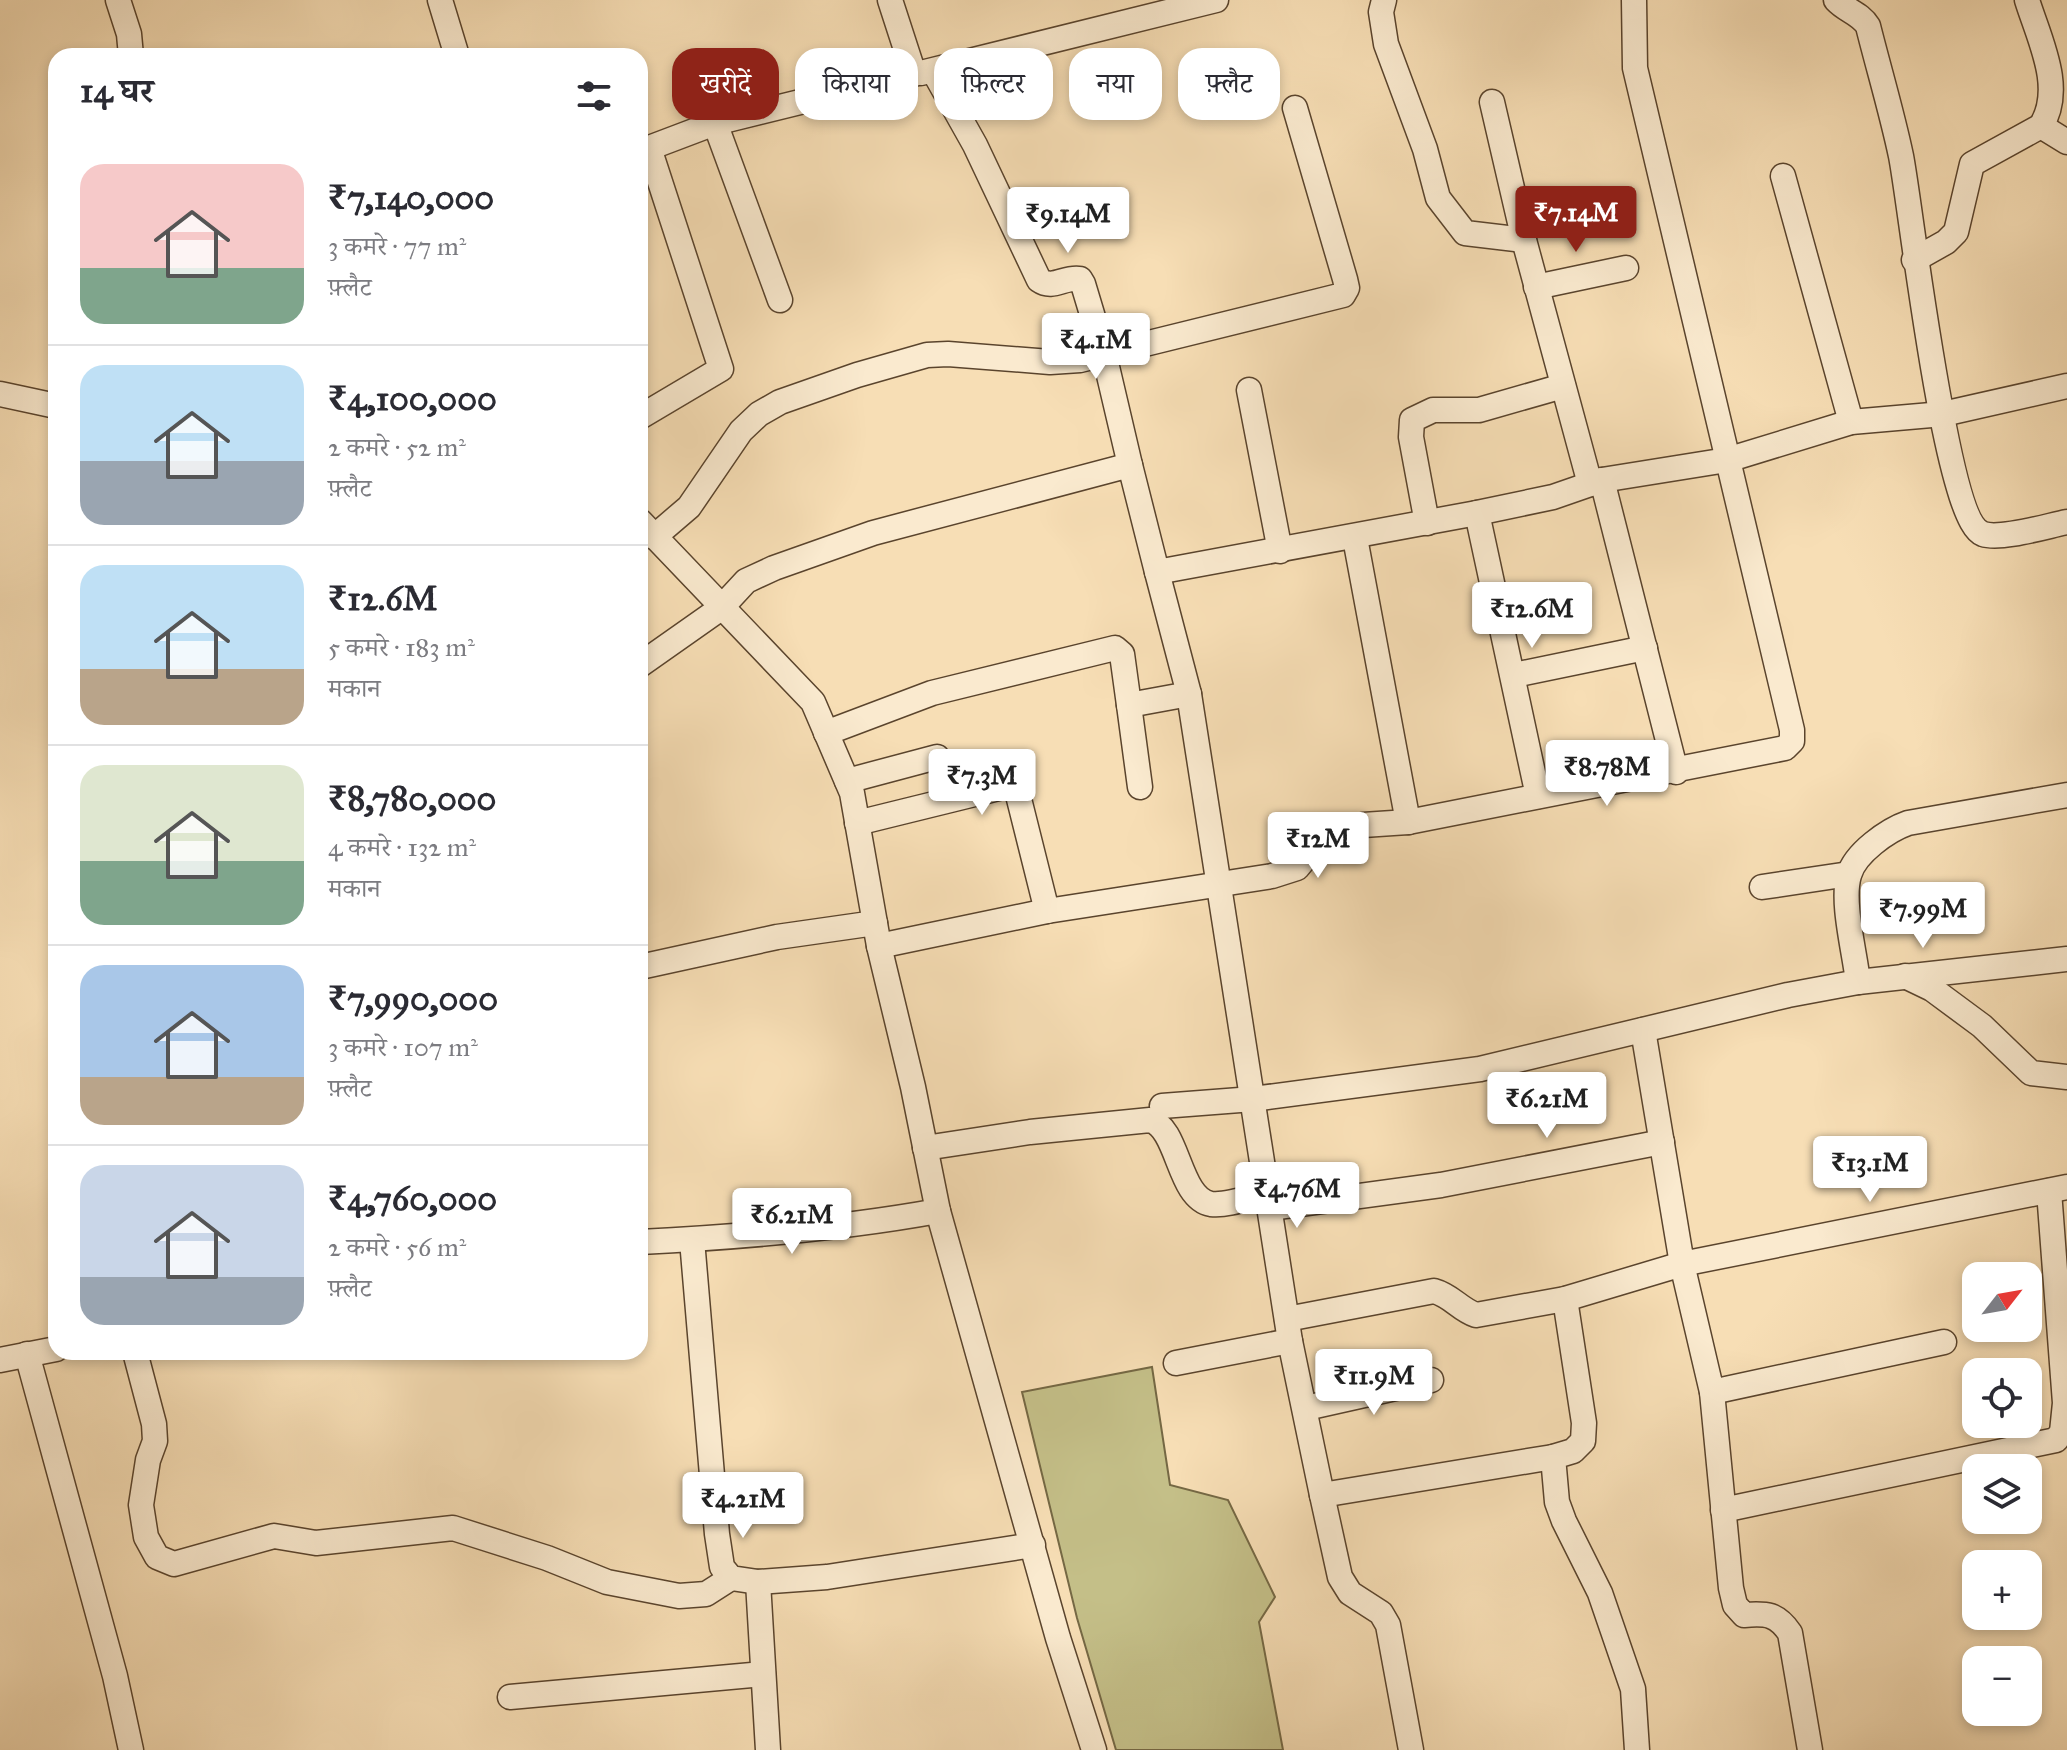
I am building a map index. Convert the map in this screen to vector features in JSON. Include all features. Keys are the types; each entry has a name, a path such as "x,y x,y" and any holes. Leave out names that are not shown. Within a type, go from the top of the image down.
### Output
{"street":[{"path":"118,0 130,48"},
{"path":"440,0 455,48"},
{"path":"890,0 924,73 975,145 1039,280 1051,285 1080,279 1104,354 1189,694 1288,1330 1340,1577 1350,1593 1381,1613 1388,1625 1411,1750"},
{"path":"648,148 715,123 1216,0"},
{"path":"1384,0 1381,12 1386,44 1425,149 1443,209 1465,233 1524,240"},
{"path":"648,965 777,937 877,934 1272,876 1297,868 1311,851 1335,835 1363,825 1408,822 1676,772 1785,748 1792,741 1792,730 1635,68 1634,0"},
{"path":"1836,0 1868,26 1901,158 1927,342 1960,490 1973,526 1982,533 2002,534 2067,522"},
{"path":"1914,260 1946,242 1956,232 1972,164 2041,126 2048,115 2059,81 2027,0"},
{"path":"1492,102 1524,240 1563,386 1596,482 1645,648 1676,772"},
{"path":"648,528 689,507 741,431 759,414 780,402 857,375 927,355 1050,362 1080,360 1343,295 1347,288 1345,279 1295,108"},
{"path":"715,123 780,300"},
{"path":"2041,126 2067,142"},
{"path":"648,161 721,369 648,412"},
{"path":"1783,176 1851,422"},
{"path":"1536,287 1626,268"},
{"path":"1427,523 1411,437 1412,420 1433,410 1479,410 1563,386"},
{"path":"1157,572 1355,538 1553,497 1596,482 1727,460 1851,422 1943,414 2067,386"},
{"path":"1249,390 1280,551"},
{"path":"0,394 48,404"},
{"path":"648,659 721,608 746,581 788,563 887,529 1130,465"},
{"path":"1477,513 1538,796"},
{"path":"648,530 813,702 847,781 938,1211 1094,1750"},
{"path":"1355,538 1408,822"},
{"path":"826,733 932,693 1115,648 1122,654 1140,787"},
{"path":"1514,675 1645,648"},
{"path":"1129,705 1189,694"},
{"path":"847,781 937,757"},
{"path":"857,823 1003,787 1012,788 1018,795 1047,911"},
{"path":"1858,982 1847,897 1849,874 1887,831 1908,823 2067,795"},
{"path":"1762,887 1849,874"},
{"path":"1162,1106 1253,1099 1480,1069 1788,995 1858,982 2067,959"},
{"path":"1905,976 1932,989 1982,1026 2031,1073 2067,1077"},
{"path":"1643,1030 1682,1264 1712,1392 1735,1605 1744,1615 1767,1613 1780,1620 1790,1633 1810,1750"},
{"path":"925,1148 1030,1132 1150,1120 1163,1127 1194,1193 1206,1203 1219,1204 1441,1185 1662,1142"},
{"path":"1176,1363 1434,1291 1451,1296 1462,1310 1476,1315 1565,1299 1682,1264 2058,1189 2065,1403 2062,1432 2056,1440 1723,1510"},
{"path":"648,1242 832,1228 938,1211"},
{"path":"692,1240 717,1534 722,1567 731,1578"},
{"path":"1322,1495 1553,1457 1573,1451 1583,1441 1584,1423 1565,1299"},
{"path":"1712,1392 1944,1342"},
{"path":"0,1360 48,1350"},
{"path":"27,1354 115,1676 131,1750"},
{"path":"137,1360 154,1424 155,1441 148,1460 141,1505 146,1537 157,1557 174,1564 274,1536 316,1543 453,1528 519,1548 607,1582 679,1596 706,1594 731,1578 758,1582 827,1577 1033,1545"},
{"path":"1306,1408 1431,1380"},
{"path":"1553,1457 1557,1502 1600,1593 1633,1689 1637,1750"},
{"path":"758,1582 768,1750"},
{"path":"510,1697 763,1674"}],"shaded area":[{"path":"1152,1367 1170,1485 1228,1500 1275,1597 1259,1622 1283,1750 1116,1750 1077,1618 1022,1392"}]}
